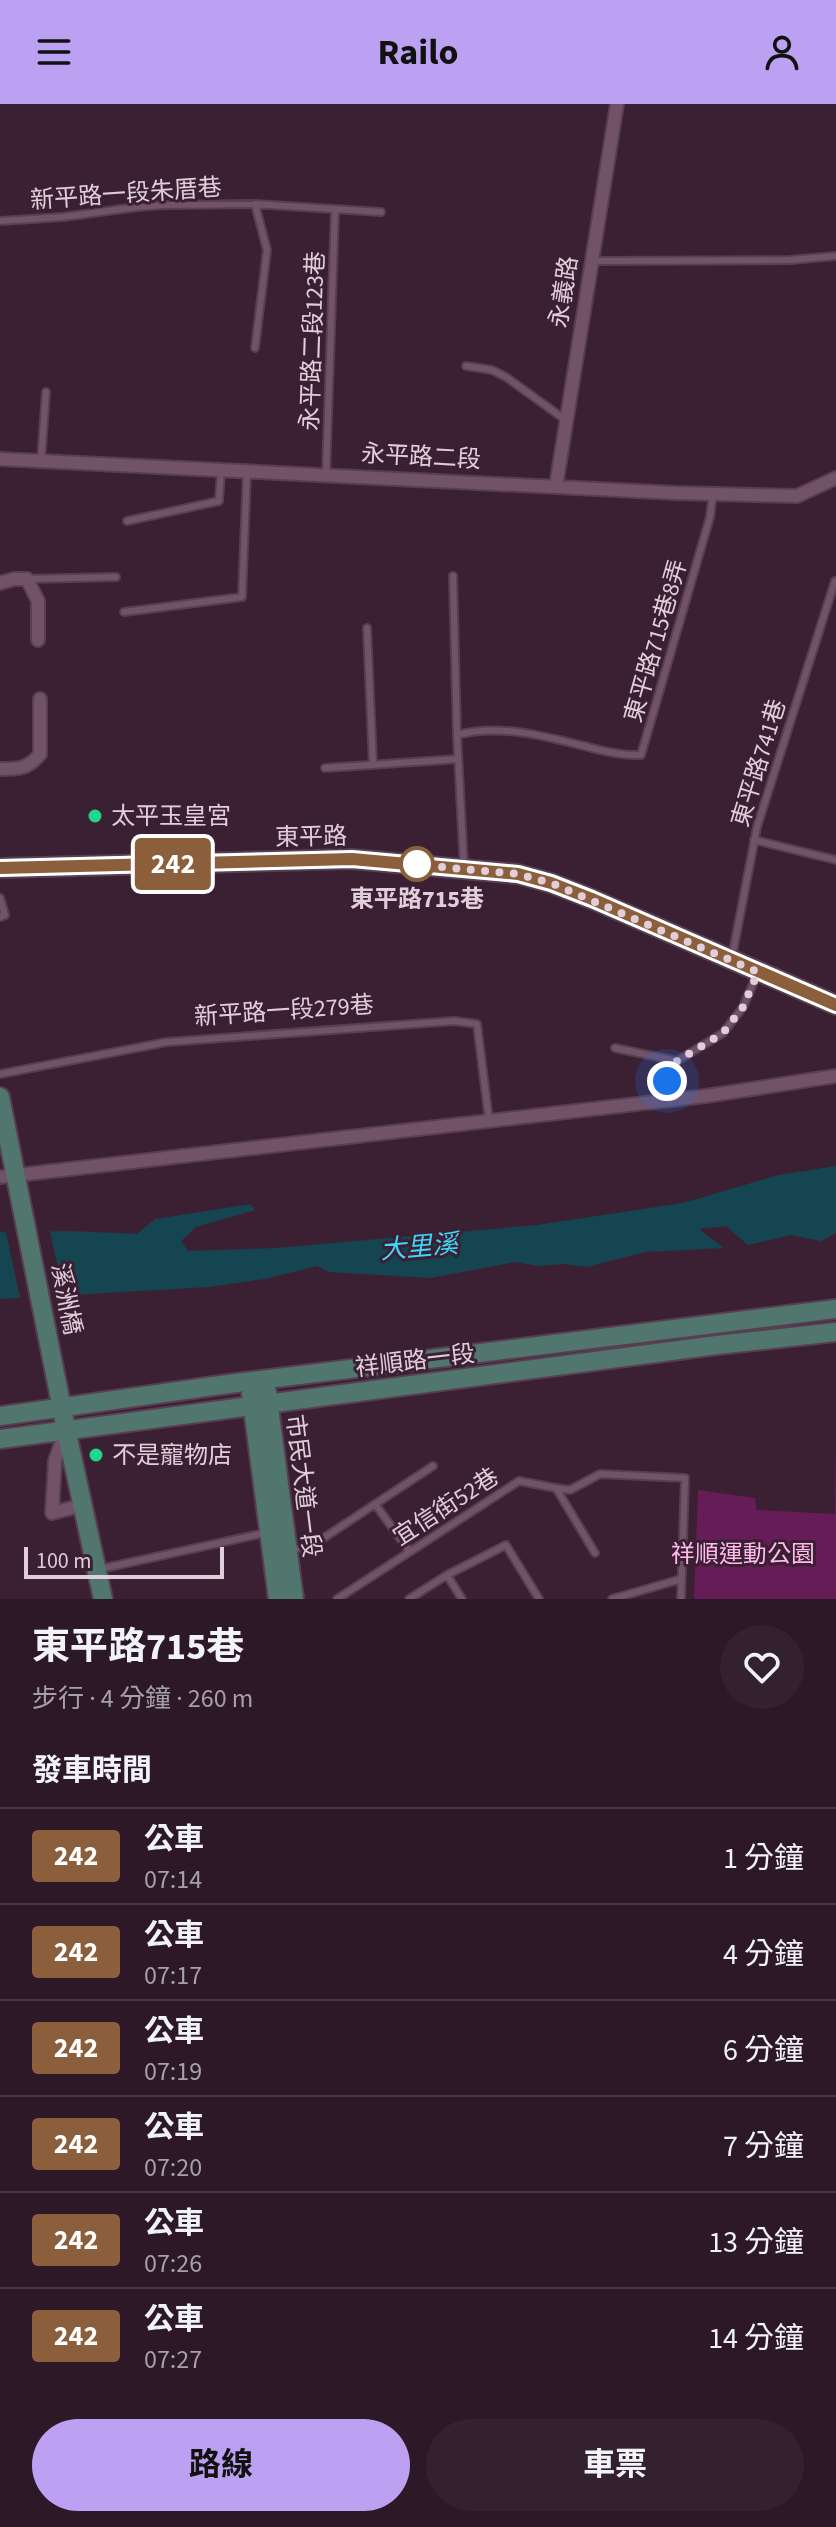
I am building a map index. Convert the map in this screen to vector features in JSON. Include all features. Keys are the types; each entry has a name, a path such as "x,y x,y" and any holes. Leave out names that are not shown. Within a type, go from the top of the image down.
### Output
{"street":[{"name":"永義路","path":"556,486 617,104"},
{"name":"永平路二段","path":"0,459 797,496 836,478"},
{"path":"0,583 27,579 38,601 38,640"},
{"path":"0,769 23,769 40,754 40,699"},
{"name":"東平路","path":"0,868 352,859 518,874 551,883 836,1005"},
{"path":"8,1176 657,1102 836,1076"},
{"name":"溪洲橋","path":"0,1097 8,1176 22,1201 103,1599"},
{"name":"祥順路一段","path":"0,1416 836,1309"},
{"name":"祥順路一段","path":"0,1439 836,1332"},
{"name":"市民大道一段","path":"257,1381 279,1553 278,1599"},
{"path":"66,1429 55,1461 52,1513 83,1505"},
{"name":"市民大道一段","path":"279,1553 294,1599"}],"lane":[{"name":"新平路一段朱厝巷","path":"255,204 267,250 255,348"},
{"name":"新平路一段朱厝巷","path":"0,221 63,217 137,207 255,204 381,212"},
{"name":"永平路二段123巷","path":"326,474 335,210"},
{"path":"592,261 790,260 836,256"},
{"path":"466,366 492,370 506,377 567,421"},
{"path":"41,461 46,392"},
{"path":"127,521 219,501 221,470"},
{"path":"124,612 242,597 247,471"},
{"name":"東平路715巷8弄","path":"457,735 475,730 539,735 625,756 641,755 710,517 713,493"},
{"path":"453,576 464,868"},
{"path":"27,579 116,577"},
{"name":"東平路741巷","path":"732,960 754,840 835,581"},
{"path":"367,628 373,764"},
{"path":"325,768 458,759"},
{"path":"754,840 836,860"},
{"path":"0,901 5,915 0,917"},
{"path":"657,1102 677,1061 723,1033 743,1007 758,972"},
{"name":"新平路一段279巷","path":"0,1074 167,1042 454,1021 477,1024 489,1120"},
{"path":"615,1048 677,1061"},
{"path":"279,1553 316,1543 433,1466"},
{"path":"556,1488 570,1490 600,1474 685,1478 681,1599"},
{"name":"宜信街52巷","path":"337,1599 519,1481 556,1488"},
{"path":"556,1488 595,1553"},
{"path":"375,1504 410,1552"},
{"path":"98,1569 276,1531"},
{"path":"409,1599 447,1575 506,1545 539,1599"},
{"path":"447,1575 462,1599"},
{"path":"612,1599 681,1579"}],"green space":[{"name":"祥順運動公園","path":"836,1452 836,1599 694,1599 698,1490 755,1498 756,1510 835,1514"}],"water":[{"name":"大里溪","path":"836,1166 836,1233 821,1241 790,1235 748,1245 726,1226 699,1229 724,1248 645,1252 587,1267 515,1262 431,1278 329,1272 317,1266 265,1279 209,1287 0,1299 0,1232 137,1234 155,1219 251,1204 255,1210 196,1227 181,1241 188,1251 276,1248 537,1225 683,1203 778,1175"}],"pier":[{"path":"49,1227 65,1299 21,1302 5,1228"}],"bus line":[{"name":"242","path":"0,868 352,859 518,874 592,899 836,1005"}],"place":[{"name":"太平玉皇宮","path":"95,816"},
{"name":"東平路715巷","path":"417,864"},
{"name":"不是寵物店","path":"96,1455"}],"route":[{"path":"417,864 408,864 518,874 551,883 758,972 743,1007 723,1033 677,1061 667,1081"}]}
